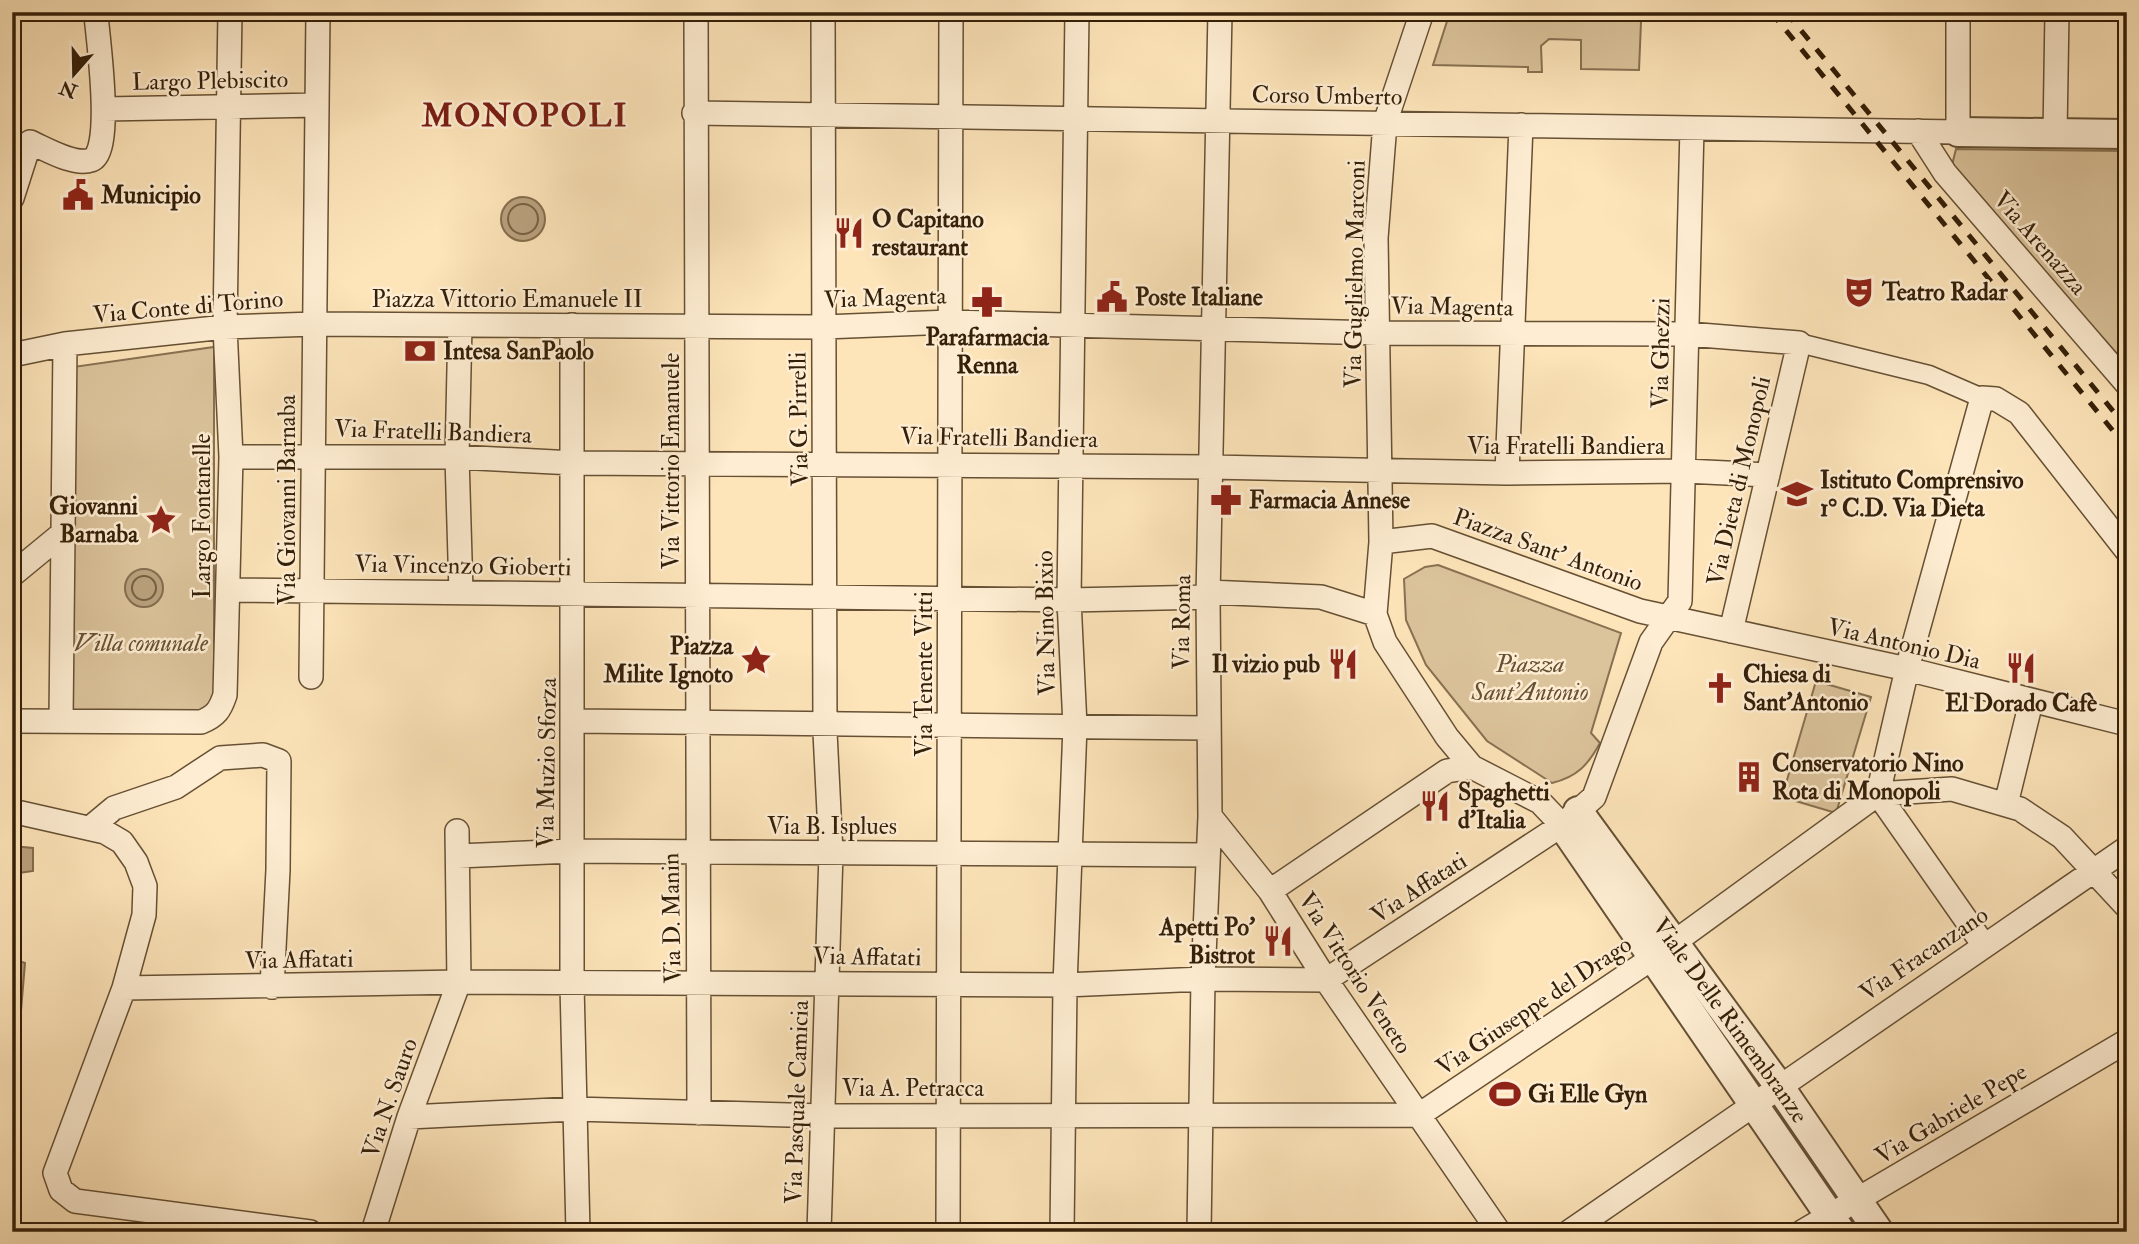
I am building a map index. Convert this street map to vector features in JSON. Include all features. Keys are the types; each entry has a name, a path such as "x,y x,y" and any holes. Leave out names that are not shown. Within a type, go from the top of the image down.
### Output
{"street":[{"name":"Largo Fontanelle","path":"12,721 201,722 214,717 221,708 225,695 231,457 225,327 230,12"},
{"path":"315,324 318,12"},
{"path":"695,12 697,326"},
{"name":"Via G. Pirrelli","path":"822,12 827,722"},
{"name":"Via Tenente Vitti","path":"948,1232 952,598 951,12"},
{"name":"Via Nino Bixio","path":"1062,1232 1065,985 1075,726 1069,600 1077,12"},
{"name":"Via Roma","path":"1199,1232 1203,979 1210,816 1207,728 1208,594 1220,12"},
{"name":"Via Guglielmo Marconi","path":"1381,542 1377,238 1385,123 1422,12"},
{"path":"1958,12 1958,132 2127,134"},
{"path":"2055,134 2057,12"},
{"path":"12,198 21,137 82,162 94,160 101,152 104,109 92,13"},
{"name":"Largo Plebiscito","path":"104,109 317,105"},
{"name":"Corso Umberto","path":"694,113 1958,132"},
{"path":"1507,473 1521,125"},
{"name":"Via Ghezzi","path":"1667,617 1680,601 1692,128"},
{"name":"Via Arenazza","path":"1919,131 1945,173 2127,384"},
{"name":"Via Magenta","path":"697,326 824,327 950,322 1378,333 1688,334 1799,343 1929,375 1982,398 1996,399 2019,413 2127,551"},
{"name":"Piazza Vittorio Emanuele II","path":"315,324 697,326"},
{"name":"Via Conte di Torino","path":"12,355 65,344 225,327 315,324"},
{"name":"Via Giovanni Barnaba","path":"311,677 315,324"},
{"path":"460,325 457,457 461,592"},
{"name":"Via Muzio Sforza","path":"572,325 575,721 572,985 578,1232"},
{"name":"Via Vittorio Emanuele","path":"697,326 697,596"},
{"name":"Via Dieta di Monopoli","path":"1731,631 1799,343"},
{"path":"61,720 65,344"},
{"path":"1982,398 1907,669 1878,794 1983,944"},
{"name":"Via Fratelli Bandiera","path":"231,457 312,455 457,457 574,463 827,462 1380,472 1685,471 1768,475"},
{"path":"12,575 63,533"},
{"name":"Piazza Sant' Antonio","path":"1381,542 1432,536 1640,611 1667,617 1651,642 1594,797 1570,818"},
{"path":"1381,542 1375,614 1385,642 1447,737 1472,767 1570,818"},
{"name":"Via Vincenzo Gioberti","path":"229,590 697,596"},
{"path":"695,722 697,596 1069,600 1208,594 1321,597 1375,614"},
{"name":"Via Antonio Dia","path":"1667,617 1907,669 2127,724"},
{"path":"2006,804 2031,702"},
{"path":"575,721 1207,728"},
{"name":"Via D. Manin","path":"695,722 699,1113"},
{"name":"Via Pasquale Camicia","path":"819,1232 831,853 827,722"},
{"path":"90,828 114,807 176,787 220,758 263,755 279,761 278,870 272,988"},
{"path":"1270,891 1447,771 1472,767"},
{"path":"1878,794 1952,789 2020,809 2062,837 2127,907"},
{"name":"Via Giuseppe del Drago","path":"1419,1115 1663,950 1878,794"},
{"path":"12,811 105,832 122,842 136,862 145,887 144,915 124,988 55,1173 61,1190 75,1201 310,1232"},
{"name":"Via Vittorio Veneto","path":"1210,816 1270,891 1326,980 1499,1232"},
{"name":"Viale Delle Rimembranze","path":"1570,818 1663,950 1754,1107 1836,1224"},
{"name":"Via Affatati","path":"124,988 272,988 459,982 572,985 699,981 1065,985 1203,979 1326,980 1570,818"},
{"path":"457,831 459,982"},
{"name":"Via Fracanzano","path":"1569,1232 1754,1107 1779,1086 1983,944 2127,848"},
{"name":"Via B. Isplues","path":"458,856 572,851 1207,855"},
{"name":"Viale Delle Rimembranze","path":"1663,950 1779,1086 1879,1232"},
{"name":"Via N. Sauro","path":"373,1232 409,1117 459,982"},
{"name":"Via Gabriele Pepe","path":"1802,1232 1836,1224 1857,1200 2127,1041"},
{"name":"Via A. Petracca","path":"409,1117 574,1109 824,1116 949,1113 1419,1115"}],"green space":[{"path":"1450,12 1630,13 1641,22 1639,70 1581,69 1581,40 1549,39 1541,46 1542,72 1528,72 1528,67 1433,65"},
{"path":"1956,149 2127,151 2127,365 1951,169"},
{"name":"Villa comunale","path":"214,347 214,694 210,711 66,717 73,367"},
{"name":"Piazza Sant'Antonio","path":"1438,565 1621,633 1591,733 1600,743 1591,758 1575,774 1552,783 1487,741 1426,665 1406,620 1404,579 1425,567"},
{"path":"1816,681 1871,697 1836,813 1782,797"}],"water":[{"path":"523,197 538,204 545,219 538,234 523,241 508,234 501,219 508,204"},
{"path":"144,569 158,574 163,588 158,602 144,607 130,602 125,588 130,574"},
{"path":"12,846 33,848 33,871 12,874"},
{"path":"12,959 25,963 21,1011 13,1030"}],"railway":[{"path":"1771,12 2127,448"},
{"path":"1786,12 2127,428"}],"place":[{"name":"Municipio","path":"78,195"},
{"name":"O Capitano restaurant","path":"849,233"},
{"name":"Teatro Radar","path":"1859,292"},
{"name":"Poste Italiane","path":"1112,297"},
{"name":"Parafarmacia Renna","path":"987,302"},
{"name":"Intesa SanPaolo","path":"420,351"},
{"name":"Istituto Comprensivo 1° C.D. Via Dieta","path":"1797,494"},
{"name":"Farmacia Annese","path":"1226,500"},
{"name":"Giovanni Barnaba","path":"161,520"},
{"name":"Piazza Milite Ignoto","path":"756,660"},
{"name":"Il vizio pub","path":"1343,664"},
{"name":"El Dorado Cafè","path":"2021,668"},
{"name":"Chiesa di Sant'Antonio","path":"1720,688"},
{"name":"Conservatorio Nino Rota di Monopoli","path":"1749,777"},
{"name":"Spaghetti d'Italia","path":"1435,806"},
{"name":"Apetti Po' Bistrot","path":"1278,941"},
{"name":"Gi Elle Gyn","path":"1505,1094"}],"district":[{"name":"MONOPOLI","path":"525,116"}]}
